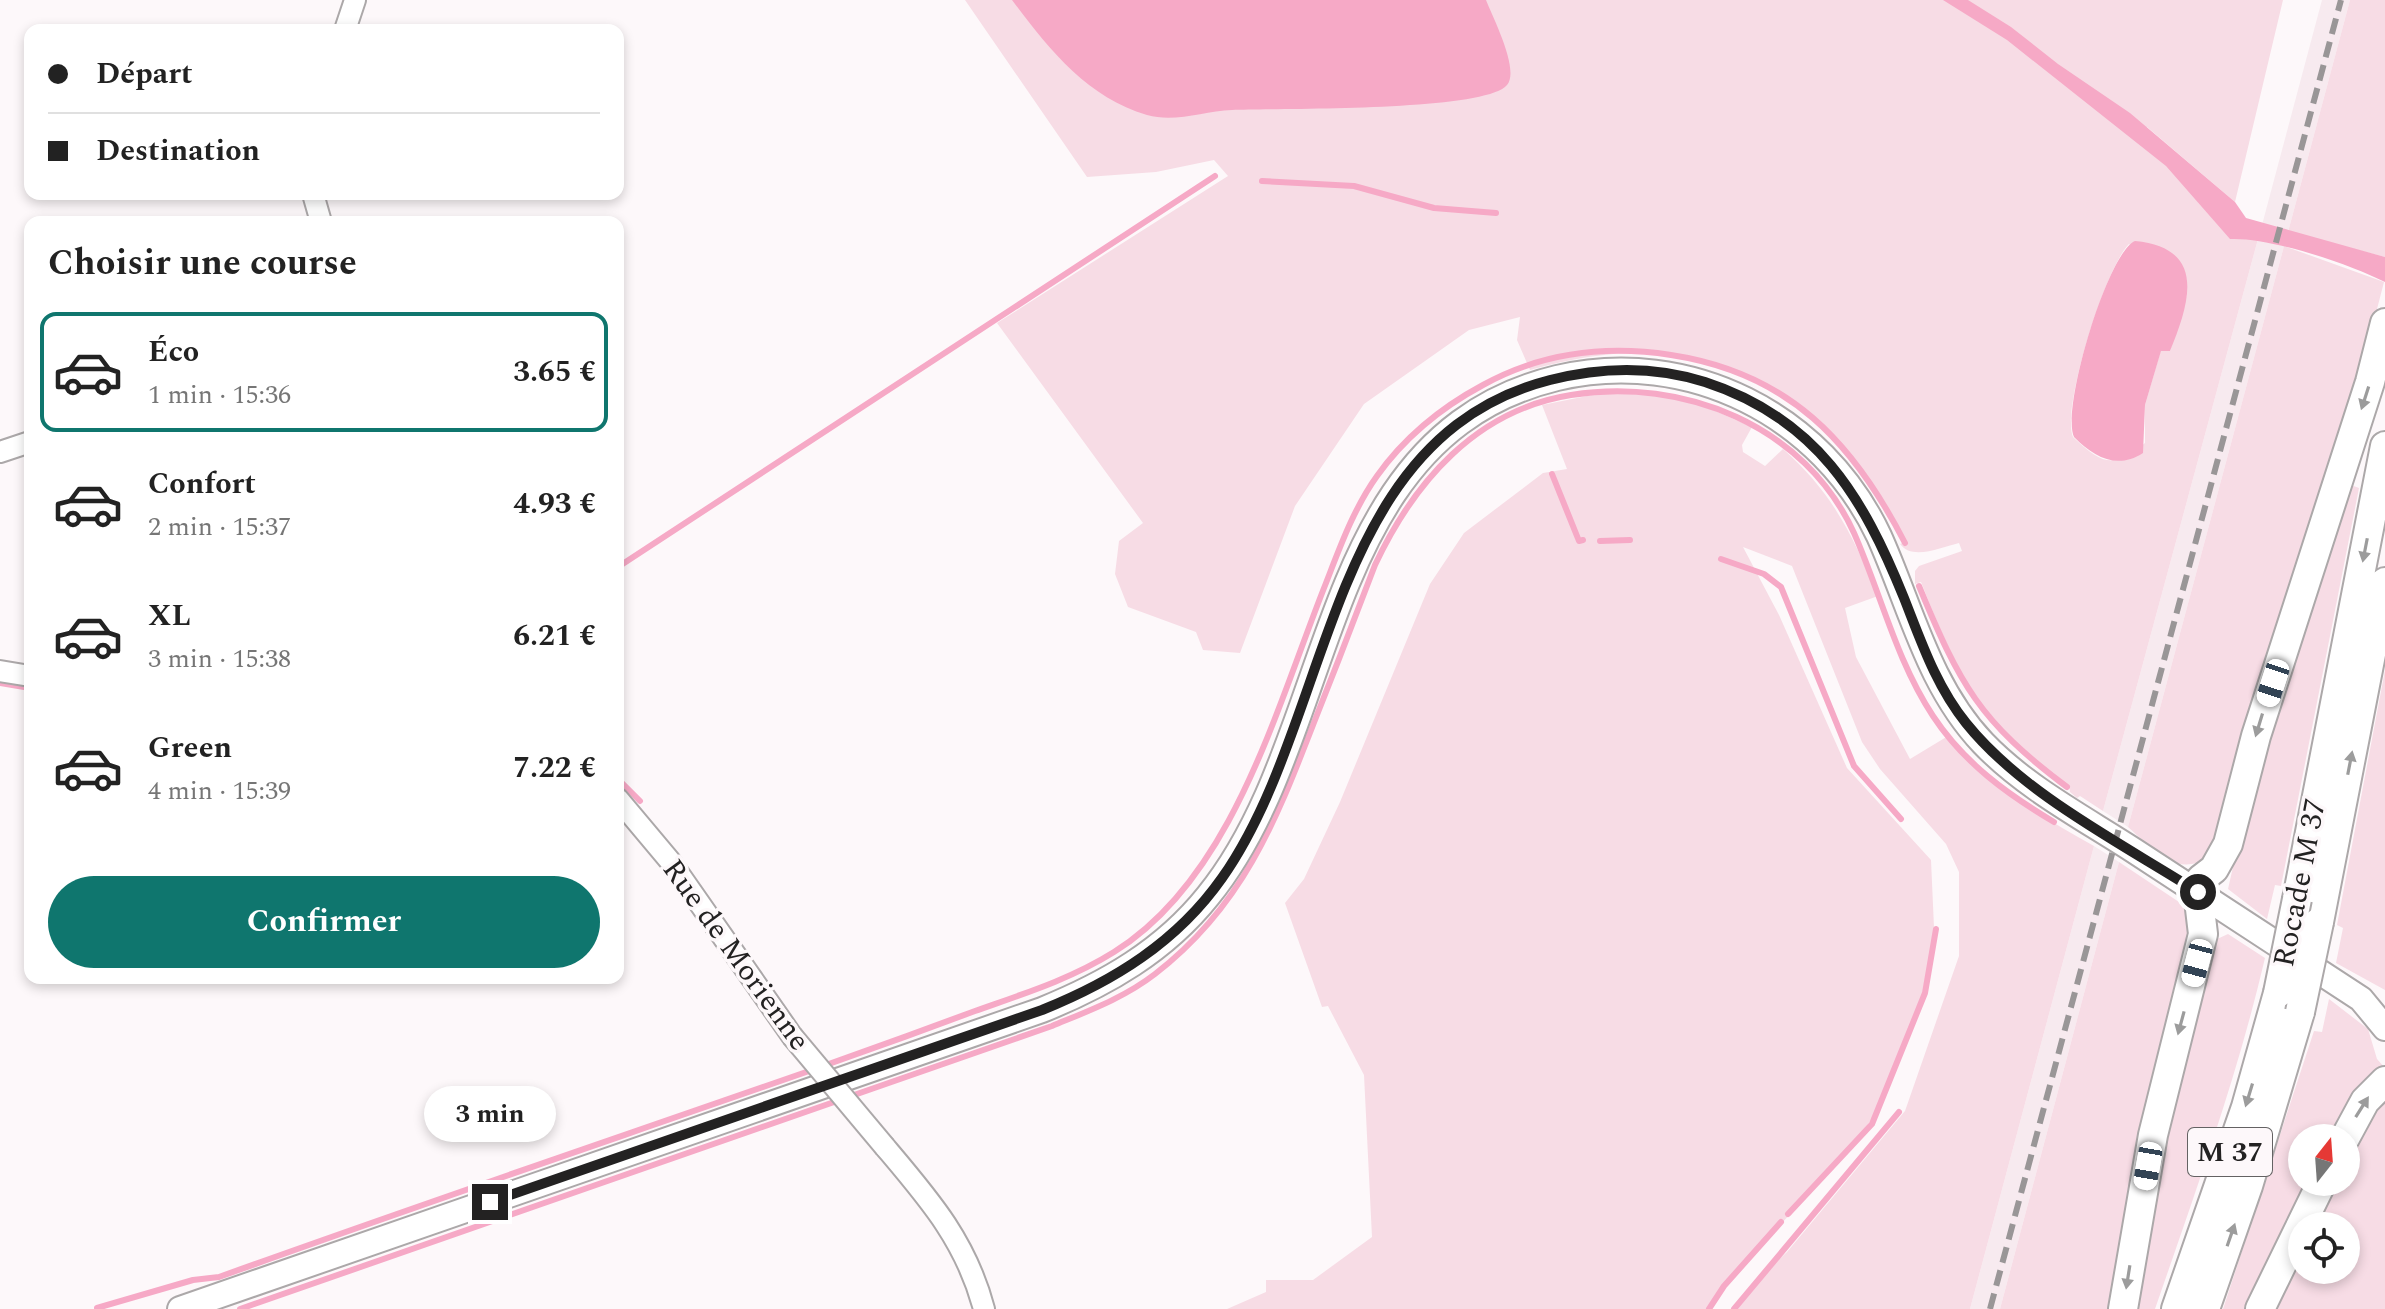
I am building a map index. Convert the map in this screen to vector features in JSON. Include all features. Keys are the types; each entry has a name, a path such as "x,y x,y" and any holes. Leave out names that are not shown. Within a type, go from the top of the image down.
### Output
{"highway":[{"path":"2123,1309 2153,1135 2203,934 2198,892 2201,879 2214,869 2228,844 2256,736 2370,382 2385,323"},
{"name":"Rocade M 37","path":"2176,1309 2246,1107 2278,993 2385,446"},
{"name":"Rocade M 37","path":"2205,1309 2253,1172 2300,1012 2385,582"},
{"path":"2353,1124 2365,1101 2385,1081"},
{"path":"2260,1309 2315,1196"}],"main road":[{"path":"180,1309 1042,1010 1099,985 1147,955 1208,897 1239,851 1269,786 1363,547 1383,507 1407,473 1442,437 1485,407 1535,384 1585,372 1637,371 1694,379 1763,408 1806,439 1828,459 1865,511 1929,662 1946,694 1974,732 2035,787 2361,999 2385,1028"},
{"path":"2361,999 2385,1004"}],"street":[{"path":"347,24 355,0"},
{"path":"0,452 24,444"},
{"path":"0,671 24,675"},
{"name":"Rue de Morienne","path":"624,806 670,861 792,1036 946,1220 971,1269 984,1309"}],"shaded area":[{"path":"965,0 2283,0 2235,202 2147,127 2137,142 2173,171 2231,239 2258,239 2103,811 2080,796 2077,798 2070,792 2069,786 2014,740 1994,719 1962,674 1921,582 1915,584 1915,571 1919,566 1962,551 1959,543 1919,552 1905,549 1900,544 1905,542 1873,487 1837,440 1797,404 1753,377 1705,360 1652,353 1594,356 1530,370 1517,340 1520,317 1469,330 1364,404 1295,506 1240,653 1203,650 1196,632 1128,607 1115,574 1119,541 1143,523 997,323 1228,176 1214,160 1156,172 1087,177","holes":["2129,244 2187,294 2170,351 2161,350 2145,405 2145,443 2116,460 2093,454 2073,437 2073,398 2098,307 2119,257"]},
{"path":"1012,0 1486,0 1508,56 1510,78 1507,85 1491,94 1461,100 1377,107 1232,110 1158,117 1125,107 1087,84 1054,53"},
{"path":"1943,0 1968,0 2011,27 2058,64 2130,113 2235,202 2246,218 2385,257 2385,282 2309,253 2266,242 2230,239 2166,166 2007,40"},
{"path":"2322,0 2350,0 2288,232 2262,225"},
{"path":"2350,0 2385,0 2385,257 2288,232"},
{"path":"2258,239 2284,246 2128,827 2103,811"},
{"path":"2135,241 2158,246 2174,254 2183,266 2187,297 2170,351 2161,351 2145,405 2143,453 2115,461 2098,455 2074,437 2074,397 2100,301 2124,252"},
{"path":"2284,246 2384,282 2355,394 2254,695 2215,847 2209,858 2197,863 2175,863 2156,852 2128,827"},
{"path":"1641,393 1697,403 1752,427 1742,445 1743,452 1765,466 1783,449 1828,499 1860,554 1878,596 1845,608 1856,657 1910,759 1948,736 1998,784 2094,846 1970,1309 1734,1309 1754,1283 1787,1252 1905,1111 1959,956 1959,872 1946,844 1880,769 1862,742 1792,566 1743,547 1779,615 1847,768 1931,860 1935,950 1925,993 1882,1102 1858,1140 1724,1286 1709,1309 1227,1309 1266,1292 1266,1280 1313,1280 1372,1237 1364,1075 1328,1006 1322,1007 1285,903 1304,879 1340,802 1430,584 1464,533 1543,473 1567,469 1542,405 1597,394"},
{"path":"2351,485 2359,488 2281,886 2275,885 2267,919 2228,889 2233,867 2229,865"},
{"path":"2385,670 2385,990 2336,963 2343,928 2337,925"},
{"path":"2094,846 2119,862 2000,1309 1970,1309"},
{"path":"2119,862 2182,904 2192,925 2112,1309 2000,1309"},
{"path":"2228,934 2265,958 2254,1003 2214,1135 2155,1309 2130,1309 2165,1114 2215,940"},
{"path":"2329,999 2368,1029 2377,1059 2385,1068 2347,1124 2288,1124 2288,1196 2308,1196 2300,1212 2288,1212 2288,1236 2251,1309 2223,1309 2314,1031 2322,1032"},
{"path":"2385,1094 2385,1309 2272,1309 2288,1276 2288,1284 2360,1284 2360,1212 2320,1212 2328,1196 2360,1196 2360,1132"}],"waterway":[{"path":"624,563 1215,176"},
{"path":"1262,181 1354,186 1434,208 1496,213"},
{"path":"97,1308 193,1280 219,1277 812,1070 1046,985 1114,952 1155,920 1190,881 1220,836 1246,787 1268,735 1348,528 1377,476 1399,449 1439,413 1505,374 1574,354 1622,351 1671,355 1713,364 1750,378 1783,396 1813,418 1839,444 1863,474 1905,543"},
{"path":"240,1309 1052,1026 1143,983 1185,948 1211,921 1252,861 1285,796 1375,565 1409,506 1452,454 1478,433 1506,416 1537,403 1571,395 1613,391 1656,394 1697,402 1736,417 1772,437 1805,463 1832,495 1854,533 1899,650 1933,716 1973,763 2054,822"},
{"path":"1552,474 1579,541 1583,540"},
{"path":"1600,541 1630,540"},
{"path":"1721,559 1764,574 1781,587 1854,766 1901,819"},
{"path":"1919,586 1947,650 1975,699 2013,742 2067,787"},
{"path":"0,683 24,687"},
{"path":"624,785 640,801"},
{"path":"1788,1214 1872,1124 1925,993 1936,929"},
{"path":"1734,1309 1899,1112"},
{"path":"1709,1309 1724,1286 1781,1222"}],"railway":[{"path":"1990,1309 2341,0"}],"route":[{"path":"490,1202 1042,1010 1099,985 1147,955 1208,897 1239,851 1274,775 1363,547 1383,507 1407,473 1442,437 1485,407 1535,384 1585,372 1637,371 1694,379 1763,408 1806,439 1828,459 1865,511 1879,537 1929,662 1964,720 1995,754 2035,787 2198,892"}]}
